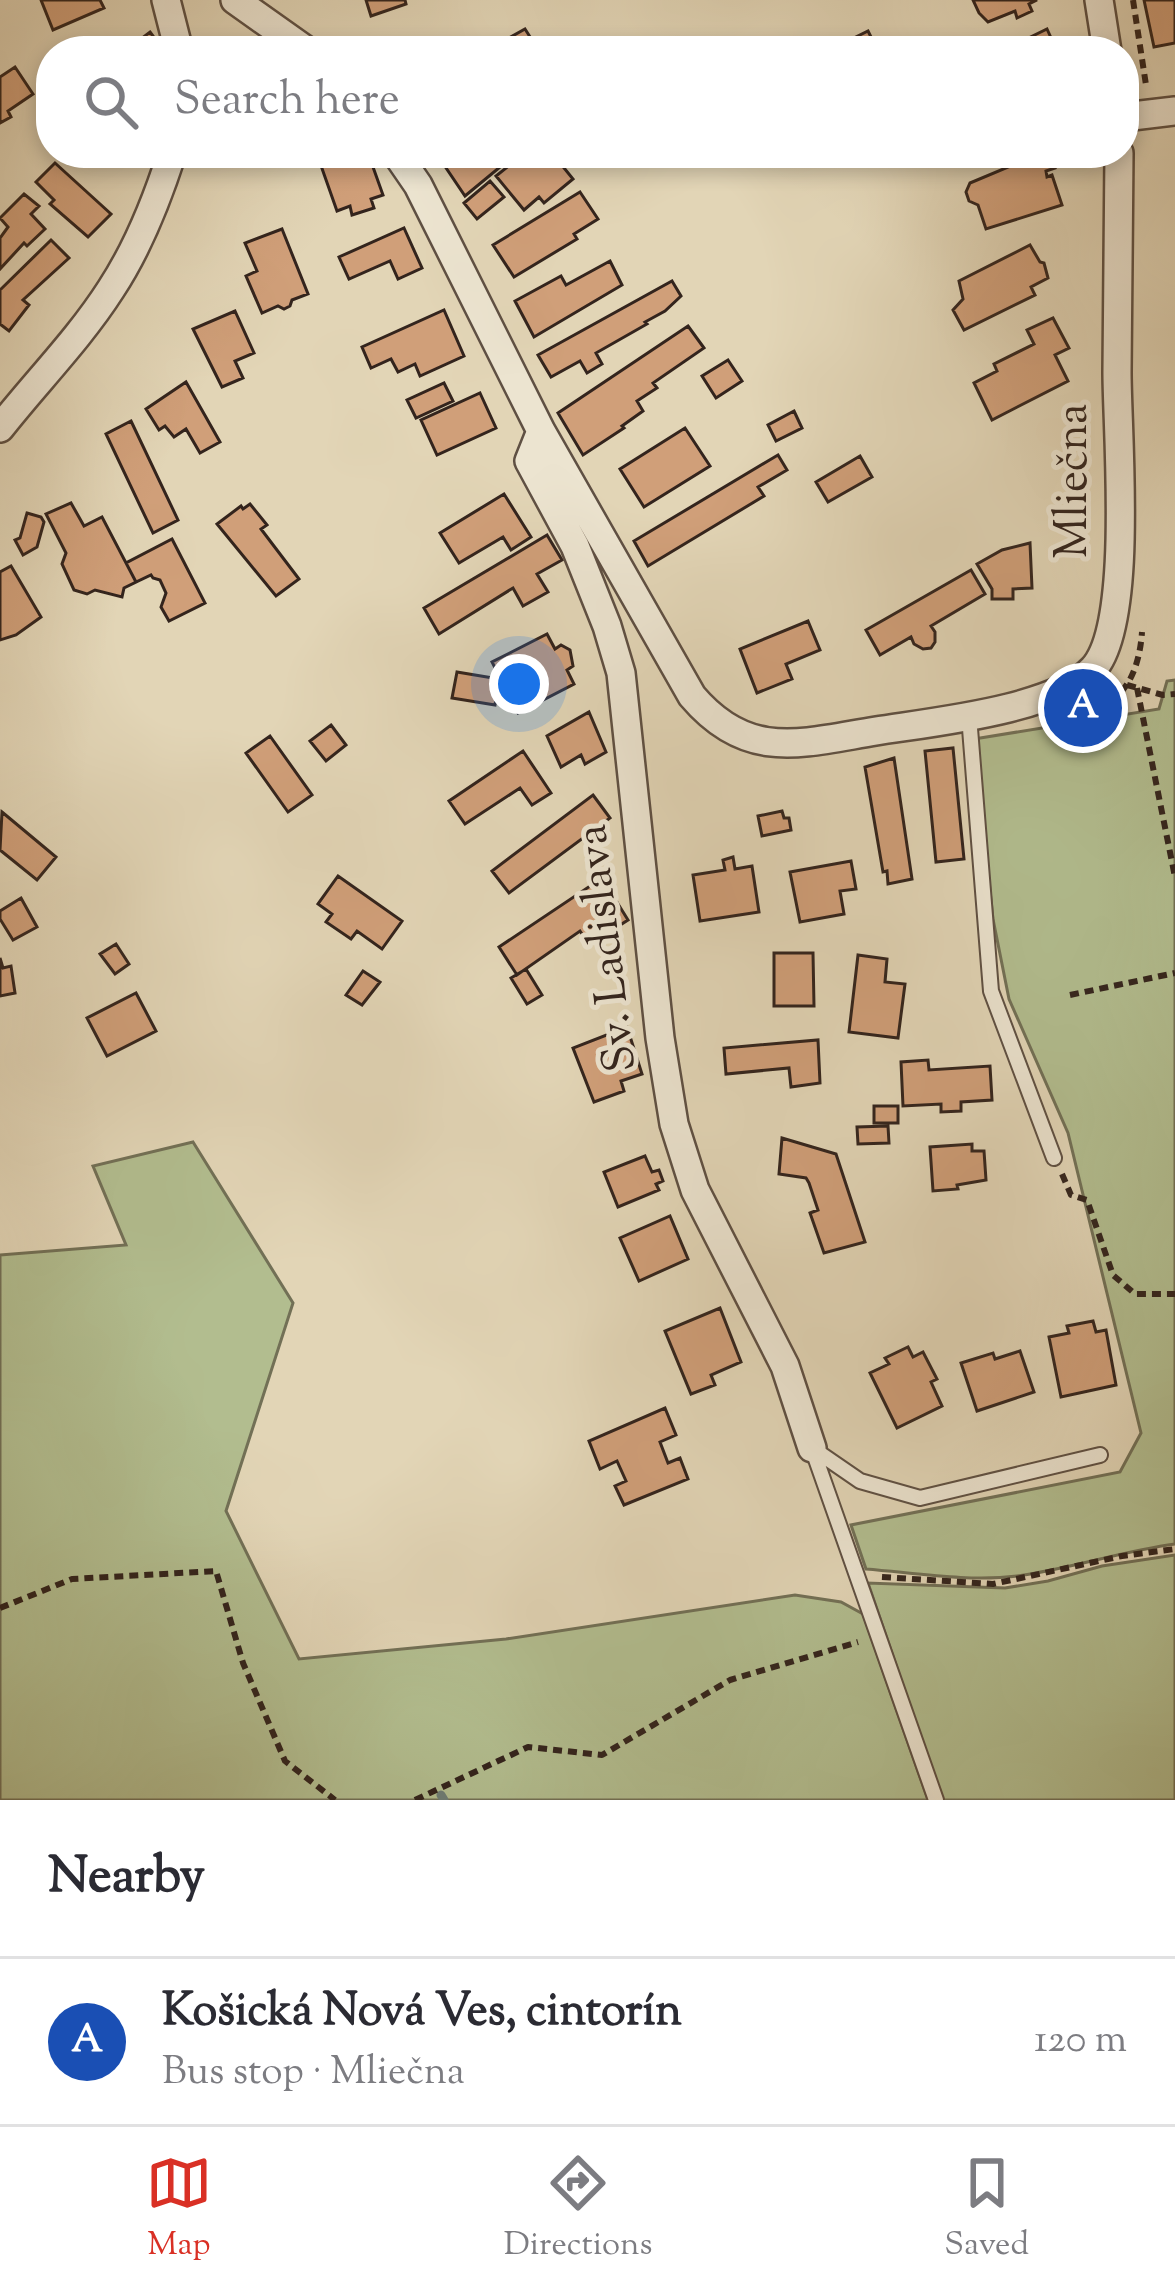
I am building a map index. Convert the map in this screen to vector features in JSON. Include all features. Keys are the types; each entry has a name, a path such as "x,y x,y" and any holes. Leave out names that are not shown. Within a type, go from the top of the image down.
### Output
{"street":[{"path":"166,0 175,36"},
{"path":"1099,0 1105,36"},
{"path":"251,5 289,36"},
{"path":"1139,115 1175,111"},
{"path":"0,428 112,288 146,226 167,168"},
{"name":"Sv. Ladislava","path":"406,168 541,431 692,696 709,716 726,729 764,742 968,716"},
{"name":"Mliečna","path":"968,716 1066,688 1095,667 1108,640 1120,538 1118,168"},
{"name":"Sv. Ladislava","path":"541,431 530,461 575,546 621,673 660,1038 674,1124 695,1190 785,1366 812,1448"}],"lane":[{"path":"968,716 992,991 1054,1158"},
{"path":"812,1448 860,1481 920,1498 1100,1455"},
{"path":"812,1448 936,1800"}],"path":[{"path":"1126,685 1175,694"},
{"path":"1137,688 1175,877"},
{"path":"1070,995 1175,973"},
{"path":"1054,1158 1071,1195 1088,1200 1113,1276 1135,1294 1175,1294"},
{"path":"858,1575 993,1584 1122,1556 1175,1550"},
{"path":"0,1608 72,1579 216,1571 243,1663 284,1760 335,1800"},
{"path":"415,1800 528,1747 602,1755 730,1680 878,1636"}],"green space":[{"path":"1175,680 1175,1544 998,1578 866,1569 851,1525 1120,1472 1141,1433 1068,1133 1009,999 993,919 974,739 1159,709 1167,681"},
{"path":"193,1142 293,1303 226,1511 299,1659 506,1639 795,1595 841,1602 863,1614 928,1800 0,1800 0,1255 126,1245 93,1166"},
{"path":"1175,1555 1175,1800 942,1800 868,1583 1005,1588"}],"building":[{"path":"41,0 100,0 104,8 53,30"},
{"path":"366,0 405,0 406,4 371,16"},
{"path":"973,0 1037,0 1029,4 1032,11 1017,18 1015,11 988,22"},
{"path":"1144,0 1175,0 1175,43 1154,47"},
{"path":"15,67 33,94 8,111 11,117 0,123 0,77"},
{"path":"50,168 60,168 111,214 88,237 50,204 54,200 36,182"},
{"path":"322,168 373,168 383,195 371,199 374,208 352,215 350,206 337,211"},
{"path":"446,168 499,168 465,196"},
{"path":"506,168 564,168 573,179 544,203 539,197 524,210 496,176"},
{"path":"1006,168 1055,168 1046,171 1047,177 1052,175 1062,205 986,229 978,205 969,201 970,183"},
{"path":"490,181 504,197 477,219 464,203"},
{"path":"580,192 598,219 574,234 577,239 514,277 493,245"},
{"path":"24,194 39,206 31,214 45,229 0,269 0,238 8,227 0,218"},
{"path":"404,228 422,268 398,279 390,261 349,279 339,257"},
{"path":"282,229 308,294 284,309 278,306 262,313 246,276 257,271 245,243"},
{"path":"51,240 69,258 23,300 29,305 9,331 0,324 0,290"},
{"path":"1030,245 1044,263 1048,278 1031,287 1035,295 964,330 953,310 963,299 959,281"},
{"path":"610,261 622,285 534,337 515,301 561,276 566,285"},
{"path":"672,281 681,296 647,324 596,353 602,364 587,373 580,361 551,377 538,355"},
{"path":"444,310 464,356 420,376 415,364 398,372 391,359 371,368 362,347"},
{"path":"235,311 254,353 235,361 243,378 222,387 193,329"},
{"path":"1053,318 1069,348 1055,355 1068,381 992,420 974,383 997,371 994,364 1034,344 1027,330"},
{"path":"688,326 704,348 653,383 657,388 637,401 643,411 583,455 558,413"},
{"path":"728,360 742,381 716,398 702,376"},
{"path":"186,382 220,442 200,453 186,429 174,437 165,426 159,430 146,409"},
{"path":"444,383 453,401 416,418 407,400"},
{"path":"480,393 496,428 437,455 421,420"},
{"path":"794,411 802,428 776,441 768,425"},
{"path":"131,421 178,520 153,533 106,434"},
{"path":"685,428 710,466 644,507 620,469"},
{"path":"778,455 787,470 758,487 764,496 648,566 634,541"},
{"path":"860,456 872,477 828,502 816,482"},
{"path":"504,494 531,537 511,550 503,537 459,563 440,533"},
{"path":"71,503 84,526 102,517 136,582 124,588 122,597 74,590 62,564 66,553 46,514"},
{"path":"250,504 267,525 261,529 299,579 276,596 217,524"},
{"path":"27,513 44,522 37,547 23,555 15,540 20,538"},
{"path":"547,535 562,560 537,574 548,592 523,606 513,588 439,634 424,608"},
{"path":"172,539 205,603 169,621 161,607 166,593 160,580 151,575 136,582 126,563"},
{"path":"1030,543 1032,588 1013,589 1013,599 992,599 992,589 977,564 1002,550"},
{"path":"11,566 41,617 0,640 0,572"},
{"path":"971,570 985,594 931,626 935,642 931,648 923,649 911,637 880,655 866,630"},
{"path":"808,621 820,650 786,664 792,679 757,693 740,649"},
{"path":"547,634 555,649 561,645 570,650 573,666 567,670 574,684 518,713 492,662"},
{"path":"457,672 499,679 495,705 452,698"},
{"path":"589,712 606,752 585,764 581,755 561,767 547,736"},
{"path":"331,725 346,745 326,761 310,741"},
{"path":"270,736 312,795 288,812 246,753"},
{"path":"953,748 964,859 936,862 925,751"},
{"path":"523,751 551,793 532,805 520,788 465,824 449,801"},
{"path":"894,758 912,879 888,884 865,767"},
{"path":"593,795 610,818 509,893 492,871"},
{"path":"782,811 791,830 762,836 758,816"},
{"path":"2,812 56,857 37,880 0,850"},
{"path":"733,857 735,869 752,866 759,912 700,921 693,875 725,870 723,860"},
{"path":"851,861 856,889 840,891 844,914 800,922 790,872"},
{"path":"338,876 402,921 382,949 357,931 351,939 326,922 332,914 318,904"},
{"path":"602,878 628,920 586,940 580,931 517,975 499,947"},
{"path":"21,898 37,927 13,940 0,911"},
{"path":"116,944 129,964 115,974 100,954"},
{"path":"774,953 813,953 814,1006 774,1006"},
{"path":"858,955 887,959 885,982 905,984 898,1038 849,1032"},
{"path":"0,958 3,968 11,966 15,993 0,996"},
{"path":"526,969 542,995 527,1004 511,978"},
{"path":"363,971 380,982 362,1005 346,995"},
{"path":"136,993 156,1031 107,1056 87,1018"},
{"path":"627,1027 642,1074 621,1081 624,1091 594,1102 573,1048"},
{"path":"818,1040 820,1083 791,1087 789,1068 726,1074 724,1048"},
{"path":"928,1060 929,1070 990,1066 992,1100 961,1102 961,1111 941,1112 941,1104 903,1106 901,1062"},
{"path":"874,1106 898,1106 898,1123 874,1123"},
{"path":"888,1126 889,1143 858,1144 857,1127"},
{"path":"782,1138 836,1154 865,1242 824,1253 810,1213 818,1210 809,1183 806,1178 779,1174"},
{"path":"972,1144 972,1151 984,1151 986,1180 933,1191 930,1147"},
{"path":"645,1156 652,1172 659,1170 663,1181 656,1184 659,1190 618,1207 604,1172"},
{"path":"670,1216 688,1259 639,1281 620,1238"},
{"path":"720,1308 741,1362 711,1375 715,1385 691,1394 665,1331"},
{"path":"1093,1321 1096,1332 1106,1330 1116,1385 1061,1397 1049,1337 1069,1333 1067,1326"},
{"path":"908,1347 913,1357 923,1352 937,1379 931,1382 942,1406 897,1428 870,1373 889,1364 885,1358"},
{"path":"1020,1351 1034,1392 977,1411 961,1363"},
{"path":"665,1408 676,1435 660,1442 668,1463 680,1458 688,1479 624,1505 615,1486 626,1481 617,1461 600,1469 589,1441"}],"waterway":[{"path":"441,1795 444,1800"}],"place":[{"name":"Košická Nová Ves, cintorín","path":"1083,708"}]}
